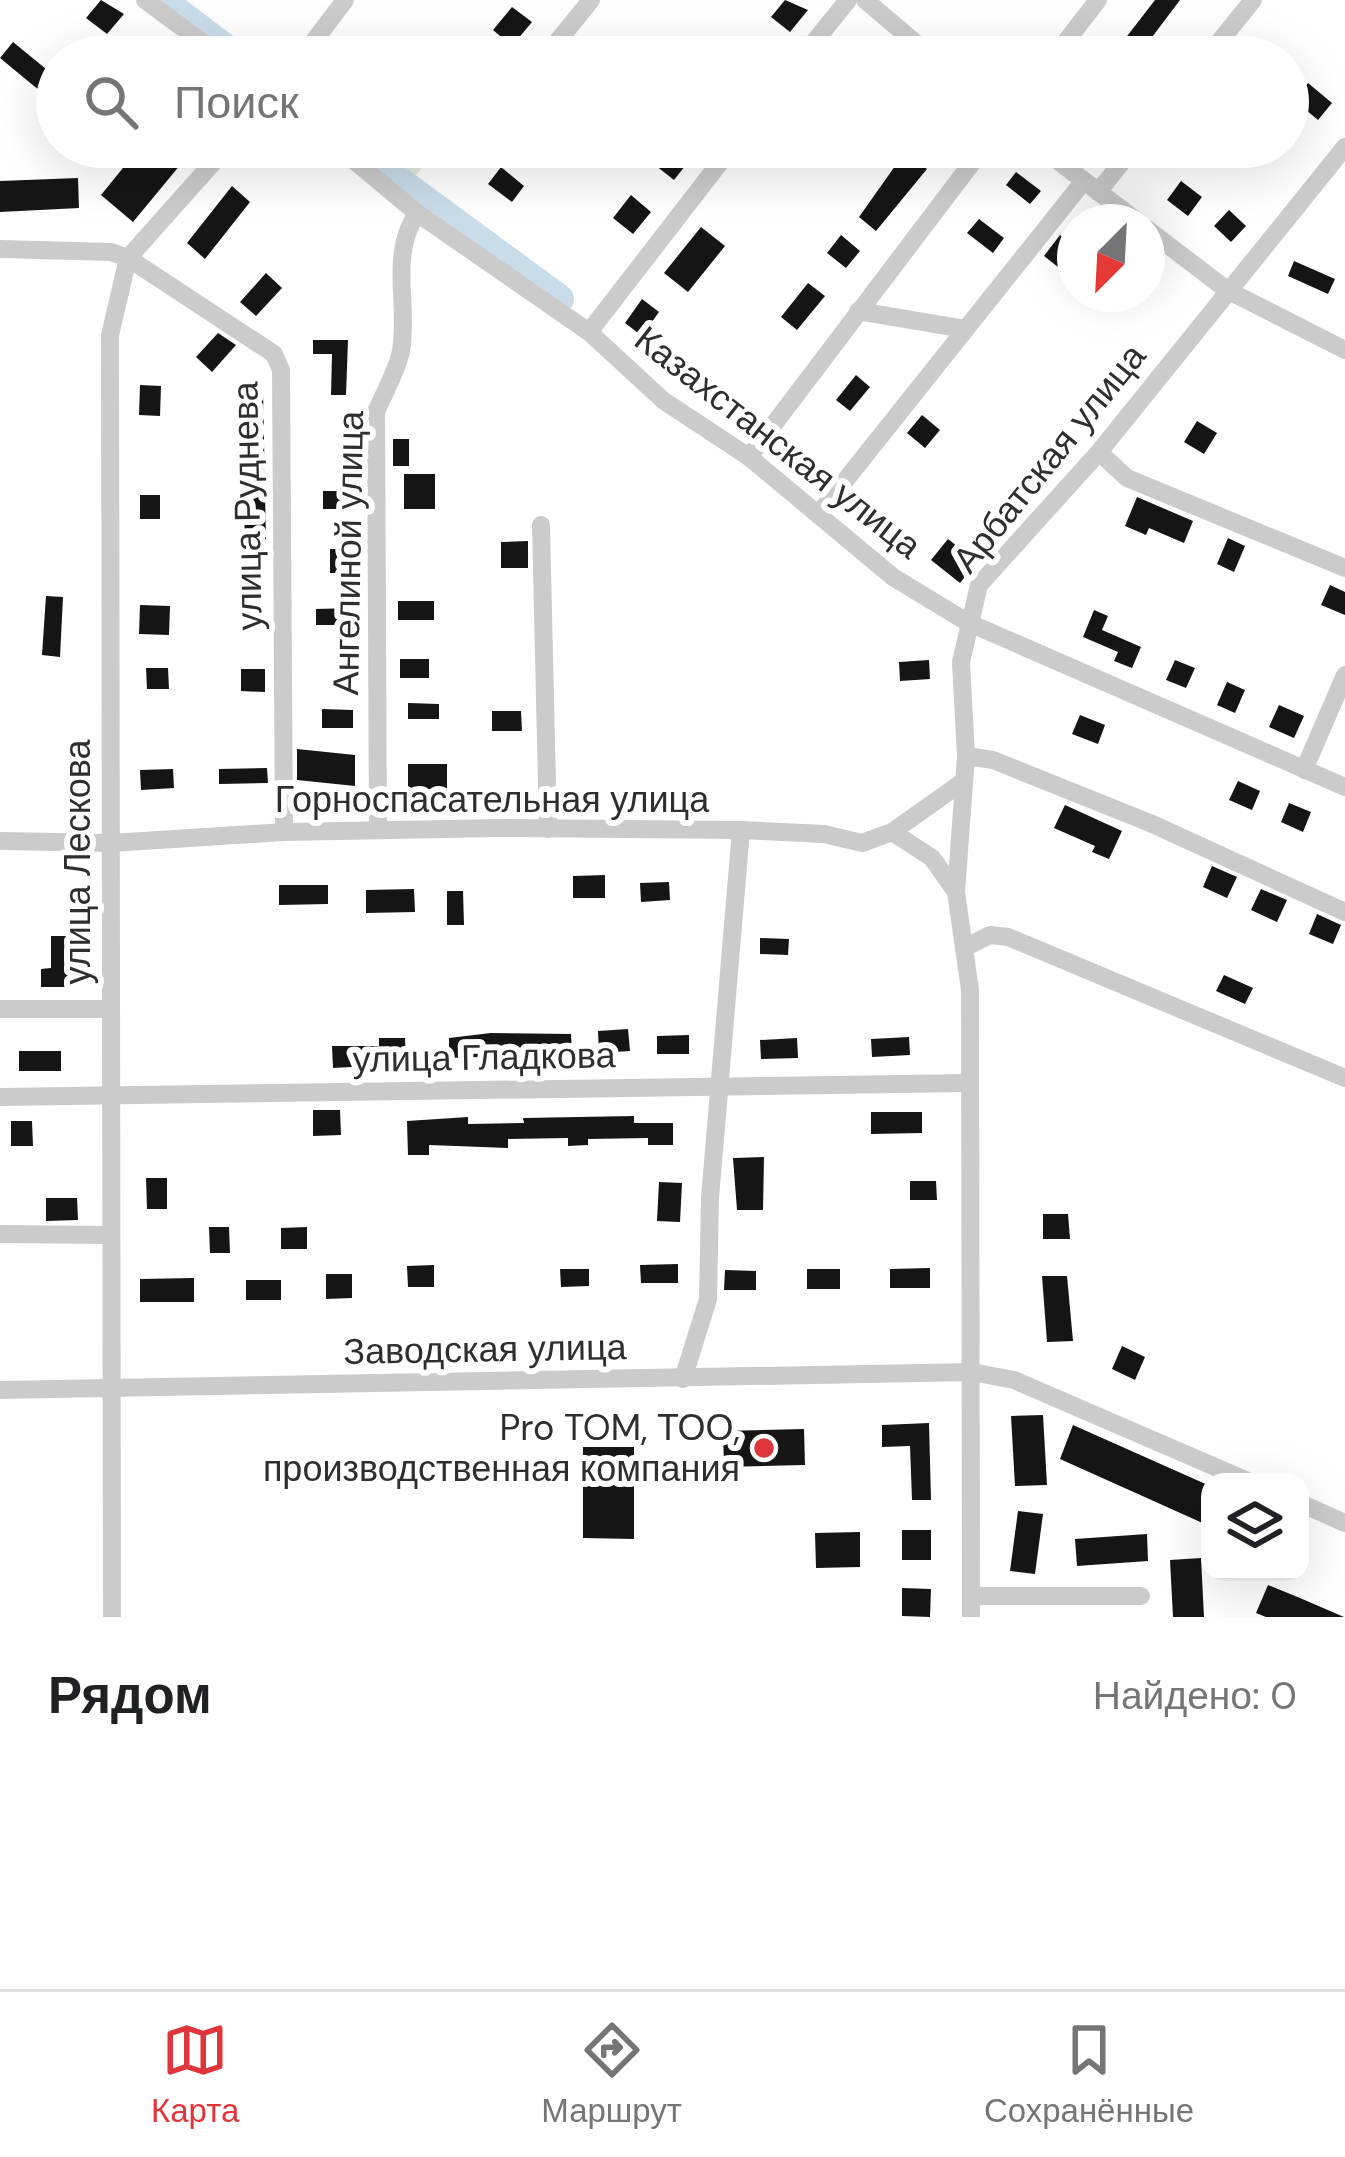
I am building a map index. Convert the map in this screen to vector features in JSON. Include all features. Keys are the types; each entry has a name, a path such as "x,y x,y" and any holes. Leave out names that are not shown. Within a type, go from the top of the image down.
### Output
{"street":[{"path":"145,0 194,36"},
{"path":"318,36 345,0"},
{"path":"562,36 591,0"},
{"path":"819,36 848,0"},
{"path":"865,0 907,36"},
{"path":"1070,36 1098,0"},
{"path":"1224,36 1253,0"},
{"name":"Арбатская улица","path":"972,1372 970,990 956,892 966,756 961,662 967,622 979,585 1099,452 1345,148"},
{"name":"улица Лескова","path":"112,1617 110,335 128,258 208,168"},
{"name":"Казахстанская улица","path":"363,168 417,213 589,332 664,401 749,457 892,577 967,622 1345,788"},
{"path":"589,332 717,168"},
{"path":"749,457 969,168"},
{"path":"1067,168 1114,204"},
{"path":"820,512 965,329 1111,168"},
{"name":"Ангелиной улица","path":"378,829 376,412 400,352 403,247 417,213"},
{"path":"1165,243 1227,290 1345,350"},
{"path":"0,249 111,252 128,258"},
{"name":"улица Руднева","path":"128,258 274,354 280,370 284,832"},
{"path":"858,311 965,329"},
{"path":"1099,452 1127,478 1345,568"},
{"path":"541,525 548,829"},
{"path":"1304,770 1345,675"},
{"path":"966,756 993,760 1150,823 1345,912"},
{"path":"956,892 932,858 892,832 964,781"},
{"name":"Горноспасательная улица","path":"0,841 111,843 284,832 548,829 741,830 824,834 862,843 892,832"},
{"path":"682,1379 708,1298 710,1198 741,830"},
{"path":"964,948 990,935 1008,937 1345,1078"},
{"path":"0,1009 109,1009"},
{"name":"улица Гладкова","path":"0,1097 968,1083"},
{"path":"0,1234 110,1234"},
{"path":"971,1617 972,1372"},
{"name":"Заводская улица","path":"0,1390 972,1372 1014,1380 1229,1473"},
{"path":"1309,1508 1345,1523"},
{"path":"973,1596 1141,1596"}],"green space":[{"path":"397,168 422,168 412,180"}],"building":[{"path":"101,0 124,14 107,34 86,18"},
{"path":"785,0 808,10 790,32 771,17"},
{"path":"1155,0 1180,0 1153,36 1127,36"},
{"path":"512,7 532,22 520,36 500,36 493,30"},
{"path":"13,42 36,61 36,88 0,58"},
{"path":"1309,84 1332,103 1318,120 1309,112"},
{"path":"123,168 178,168 133,222 101,195"},
{"path":"502,168 524,186 512,202 488,184"},
{"path":"659,168 683,168 674,180"},
{"path":"894,168 927,169 876,231 859,217"},
{"path":"1016,172 1041,191 1030,204 1006,185"},
{"path":"78,178 79,208 0,212 0,181"},
{"path":"1181,181 1202,197 1188,216 1167,200"},
{"path":"232,186 250,202 205,259 187,243"},
{"path":"631,195 651,212 633,234 613,218"},
{"path":"1229,210 1246,226 1231,242 1214,226"},
{"path":"979,219 1004,238 993,253 967,233"},
{"path":"701,227 725,246 688,292 664,273"},
{"path":"841,235 860,251 846,268 827,253"},
{"path":"1057,239 1057,266 1044,256"},
{"path":"1294,261 1335,279 1328,294 1288,276"},
{"path":"266,273 282,288 256,316 240,302"},
{"path":"808,283 825,296 797,330 781,317"},
{"path":"642,299 659,312 642,336 625,323"},
{"path":"218,333 236,345 212,372 196,357"},
{"path":"313,340 348,340 346,395 331,395 332,354 313,354"},
{"path":"856,375 870,387 850,411 836,400"},
{"path":"140,385 161,386 160,416 139,415"},
{"path":"240,390 263,390 266,541 245,541"},
{"path":"922,415 940,430 925,448 907,433"},
{"path":"1197,421 1217,433 1204,454 1184,442"},
{"path":"393,439 409,439 409,466 393,466"},
{"path":"404,474 435,474 435,509 404,509"},
{"path":"323,491 357,491 357,509 323,509"},
{"path":"140,495 160,495 160,519 140,519"},
{"path":"1137,497 1193,521 1184,543 1149,528 1146,535 1125,526"},
{"path":"1228,538 1245,546 1234,572 1217,564"},
{"path":"948,539 977,562 960,583 931,560"},
{"path":"528,541 528,568 501,568 501,542"},
{"path":"330,549 350,549 350,573 330,573"},
{"path":"240,567 263,567 263,587 240,587"},
{"path":"1330,585 1345,592 1345,615 1321,605"},
{"path":"46,596 63,597 60,657 42,655"},
{"path":"398,601 434,601 434,620 398,620"},
{"path":"140,605 170,606 169,635 139,634"},
{"path":"352,608 352,625 316,625 316,609"},
{"path":"1094,610 1108,616 1102,630 1141,647 1132,668 1114,661 1118,652 1083,637"},
{"path":"400,659 429,659 429,678 400,678"},
{"path":"929,660 930,679 900,681 899,662"},
{"path":"1175,660 1195,668 1186,688 1166,680"},
{"path":"146,668 168,668 169,689 147,689"},
{"path":"241,669 265,669 265,692 241,691"},
{"path":"1227,682 1245,690 1235,713 1217,705"},
{"path":"408,703 439,704 439,719 408,719"},
{"path":"1279,705 1304,716 1294,738 1269,727"},
{"path":"322,709 353,710 353,728 322,728"},
{"path":"492,711 521,711 522,731 492,731"},
{"path":"1080,715 1105,725 1098,744 1072,734"},
{"path":"297,749 355,755 355,786 297,780"},
{"path":"408,764 447,764 447,789 408,789"},
{"path":"267,768 268,783 219,784 219,769"},
{"path":"173,769 174,788 141,790 140,770"},
{"path":"1238,781 1260,791 1252,810 1229,800"},
{"path":"1289,803 1311,812 1303,832 1281,822"},
{"path":"1065,805 1122,831 1109,859 1092,852 1095,846 1054,828"},
{"path":"1212,866 1237,877 1227,898 1203,887"},
{"path":"605,875 605,898 573,898 573,876"},
{"path":"669,882 670,900 641,902 640,883"},
{"path":"279,885 328,885 328,904 279,905"},
{"path":"414,889 415,912 366,913 366,890"},
{"path":"1261,889 1287,900 1277,922 1251,910"},
{"path":"447,891 463,891 464,925 447,925"},
{"path":"1317,914 1341,925 1333,944 1309,934"},
{"path":"51,936 72,936 74,987 41,987 41,969 51,968"},
{"path":"760,938 789,939 788,955 760,954"},
{"path":"1224,975 1253,988 1245,1004 1216,991"},
{"path":"628,1029 630,1051 599,1053 598,1031"},
{"path":"491,1033 571,1034 572,1054 449,1058 449,1038"},
{"path":"689,1035 689,1054 657,1054 657,1036"},
{"path":"909,1037 910,1055 872,1057 871,1039"},
{"path":"379,1038 405,1038 406,1064 333,1068 332,1046 379,1046"},
{"path":"797,1038 798,1058 761,1059 760,1040"},
{"path":"19,1051 61,1051 61,1071 19,1071"},
{"path":"313,1110 340,1110 341,1135 313,1136"},
{"path":"871,1112 922,1112 922,1133 871,1134"},
{"path":"634,1116 634,1123 673,1123 673,1145 648,1145 648,1138 588,1139 588,1145 568,1146 568,1138 508,1139 508,1148 429,1145 429,1155 408,1155 407,1121 468,1117 468,1124 524,1123 523,1118"},
{"path":"11,1121 32,1121 33,1146 11,1146"},
{"path":"764,1157 763,1210 737,1210 733,1158"},
{"path":"146,1178 167,1178 167,1209 147,1209"},
{"path":"910,1181 936,1181 937,1200 910,1200"},
{"path":"659,1182 682,1183 680,1222 657,1221"},
{"path":"46,1198 77,1198 78,1220 46,1221"},
{"path":"1043,1214 1068,1214 1070,1239 1043,1239"},
{"path":"209,1227 229,1227 230,1253 210,1253"},
{"path":"307,1227 307,1249 281,1249 281,1228"},
{"path":"678,1264 678,1283 641,1283 640,1265"},
{"path":"434,1265 434,1287 408,1287 407,1266"},
{"path":"930,1268 930,1288 890,1288 890,1269"},
{"path":"560,1269 589,1269 589,1286 561,1287"},
{"path":"807,1269 840,1269 840,1289 807,1289"},
{"path":"725,1270 756,1271 756,1290 724,1290"},
{"path":"326,1274 352,1274 352,1298 326,1299"},
{"path":"1042,1276 1067,1276 1073,1341 1047,1342"},
{"path":"194,1278 194,1302 140,1302 140,1279"},
{"path":"246,1280 281,1280 281,1300 246,1300"},
{"path":"1122,1346 1145,1357 1135,1380 1112,1369"},
{"path":"1043,1415 1047,1485 1015,1486 1011,1416"},
{"path":"929,1423 931,1500 912,1500 910,1446 882,1447 882,1425"},
{"path":"1073,1425 1201,1482 1201,1522 1060,1459"},
{"name":"Pro TOM, ТОО, производственная компания","path":"804,1429 805,1465 724,1467 723,1431"},
{"path":"583,1447 634,1447 634,1539 583,1538"},
{"path":"1018,1511 1043,1514 1035,1574 1010,1571"},
{"path":"902,1530 931,1530 931,1560 902,1560"},
{"path":"860,1532 860,1567 816,1568 815,1533"},
{"path":"1147,1534 1148,1561 1077,1566 1075,1539"},
{"path":"1201,1558 1204,1617 1173,1617 1170,1560"},
{"path":"1268,1585 1344,1617 1256,1613"},
{"path":"902,1588 931,1589 930,1617 902,1616"}],"waterway":[{"path":"161,0 208,36"},
{"path":"381,168 559,299"}],"place":[{"name":"Pro TOM, ТОО, производственная компания","path":"764,1448"}]}
